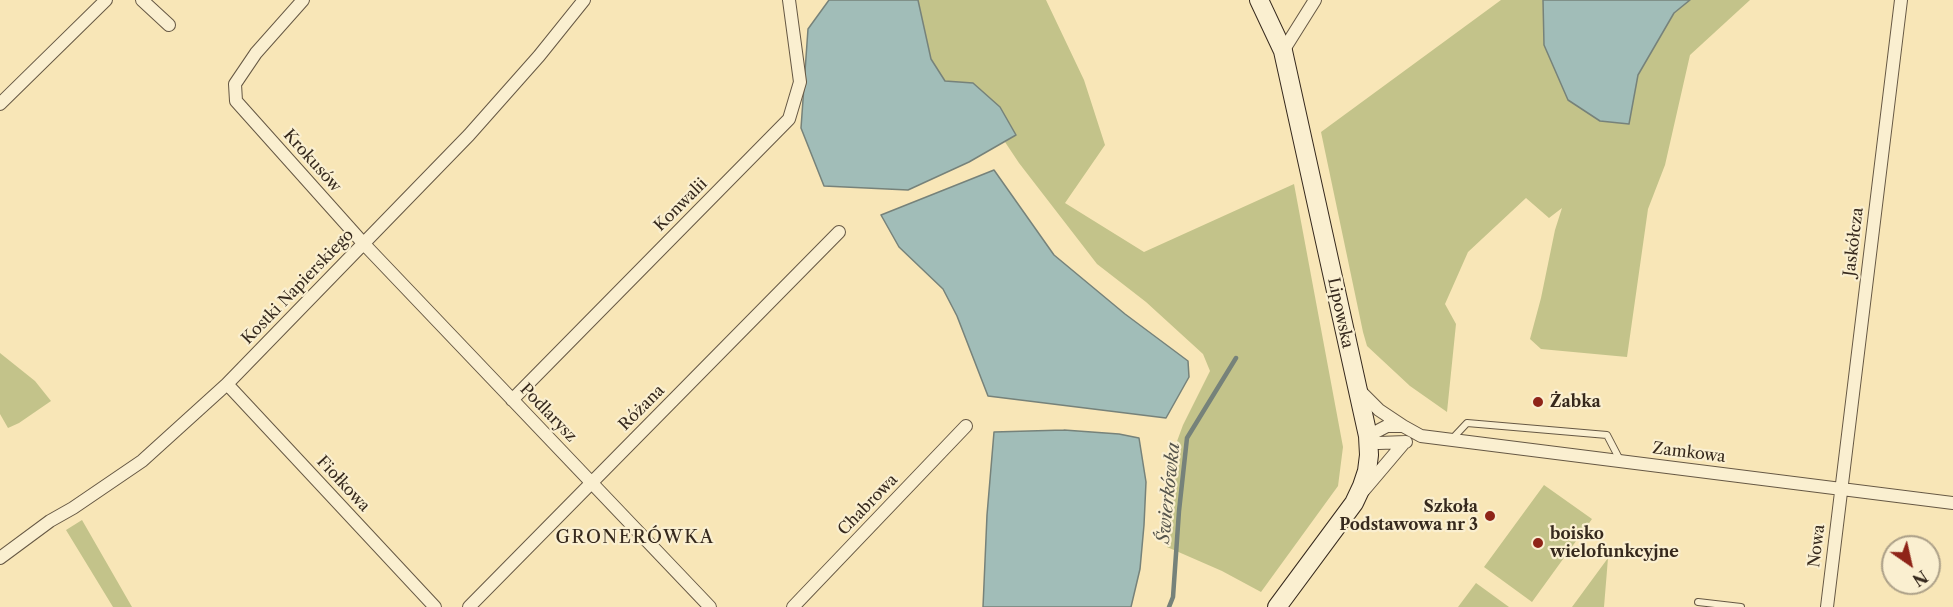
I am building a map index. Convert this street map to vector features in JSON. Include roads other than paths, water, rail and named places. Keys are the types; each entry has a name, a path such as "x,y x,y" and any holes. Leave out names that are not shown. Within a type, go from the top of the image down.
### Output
{"street":[{"path":"0,104 106,0"},
{"path":"142,0 169,25"},
{"name":"Krokusów","path":"303,0 245,68 235,84 236,100 363,243"},
{"name":"Kostki Napierskiego","path":"0,558 50,521 142,461 227,384 470,135 584,0"},
{"name":"Konwalii","path":"512,400 789,118 800,82 789,0"},
{"name":"Lipowska","path":"1259,0 1283,51 1368,439 1367,471 1353,503 1277,607"},
{"path":"1283,51 1315,0"},
{"name":"Jaskółcza","path":"1841,489 1900,0"},
{"name":"Różana","path":"469,607 839,232"},
{"name":"Podlarysz","path":"363,243 710,607"},
{"name":"Fiołkowa","path":"227,384 435,607"},
{"name":"Zamkowa","path":"1357,388 1379,410 1421,436 1953,503"},
{"name":"Chabrowa","path":"793,607 966,426"},
{"path":"1368,439 1387,426 1402,426"},
{"path":"1353,503 1403,444 1421,436"},
{"path":"1368,439 1403,444"},
{"name":"Nowa","path":"1827,607 1841,489"}],"lane":[{"path":"1451,440 1467,423 1607,435 1621,461"},
{"path":"1698,602 1741,607"}],"water":[{"path":"829,0 918,0 931,59 945,81 973,83 1000,107 1016,135 969,162 908,190 824,186 801,128 808,29"},
{"path":"1543,0 1690,0 1674,13 1638,75 1629,124 1600,121 1568,100 1544,45"},
{"path":"994,170 1054,255 1125,314 1188,361 1189,377 1166,418 988,396 957,316 943,289 899,247 881,215"},
{"path":"1064,430 1119,434 1139,438 1146,482 1144,525 1140,569 1131,607 983,607 994,432"}],"waterway":[{"name":"Świerkówka","path":"1169,607 1173,597 1187,438 1236,358"}],"place":[{"name":"Żabka","path":"1538,402"},
{"name":"Szkoła Podstawowa nr 3","path":"1490,516"},
{"name":"boisko wielofunkcyjne","path":"1538,543"}],"district":[{"name":"GRONERÓWKA","path":"635,538"}]}
